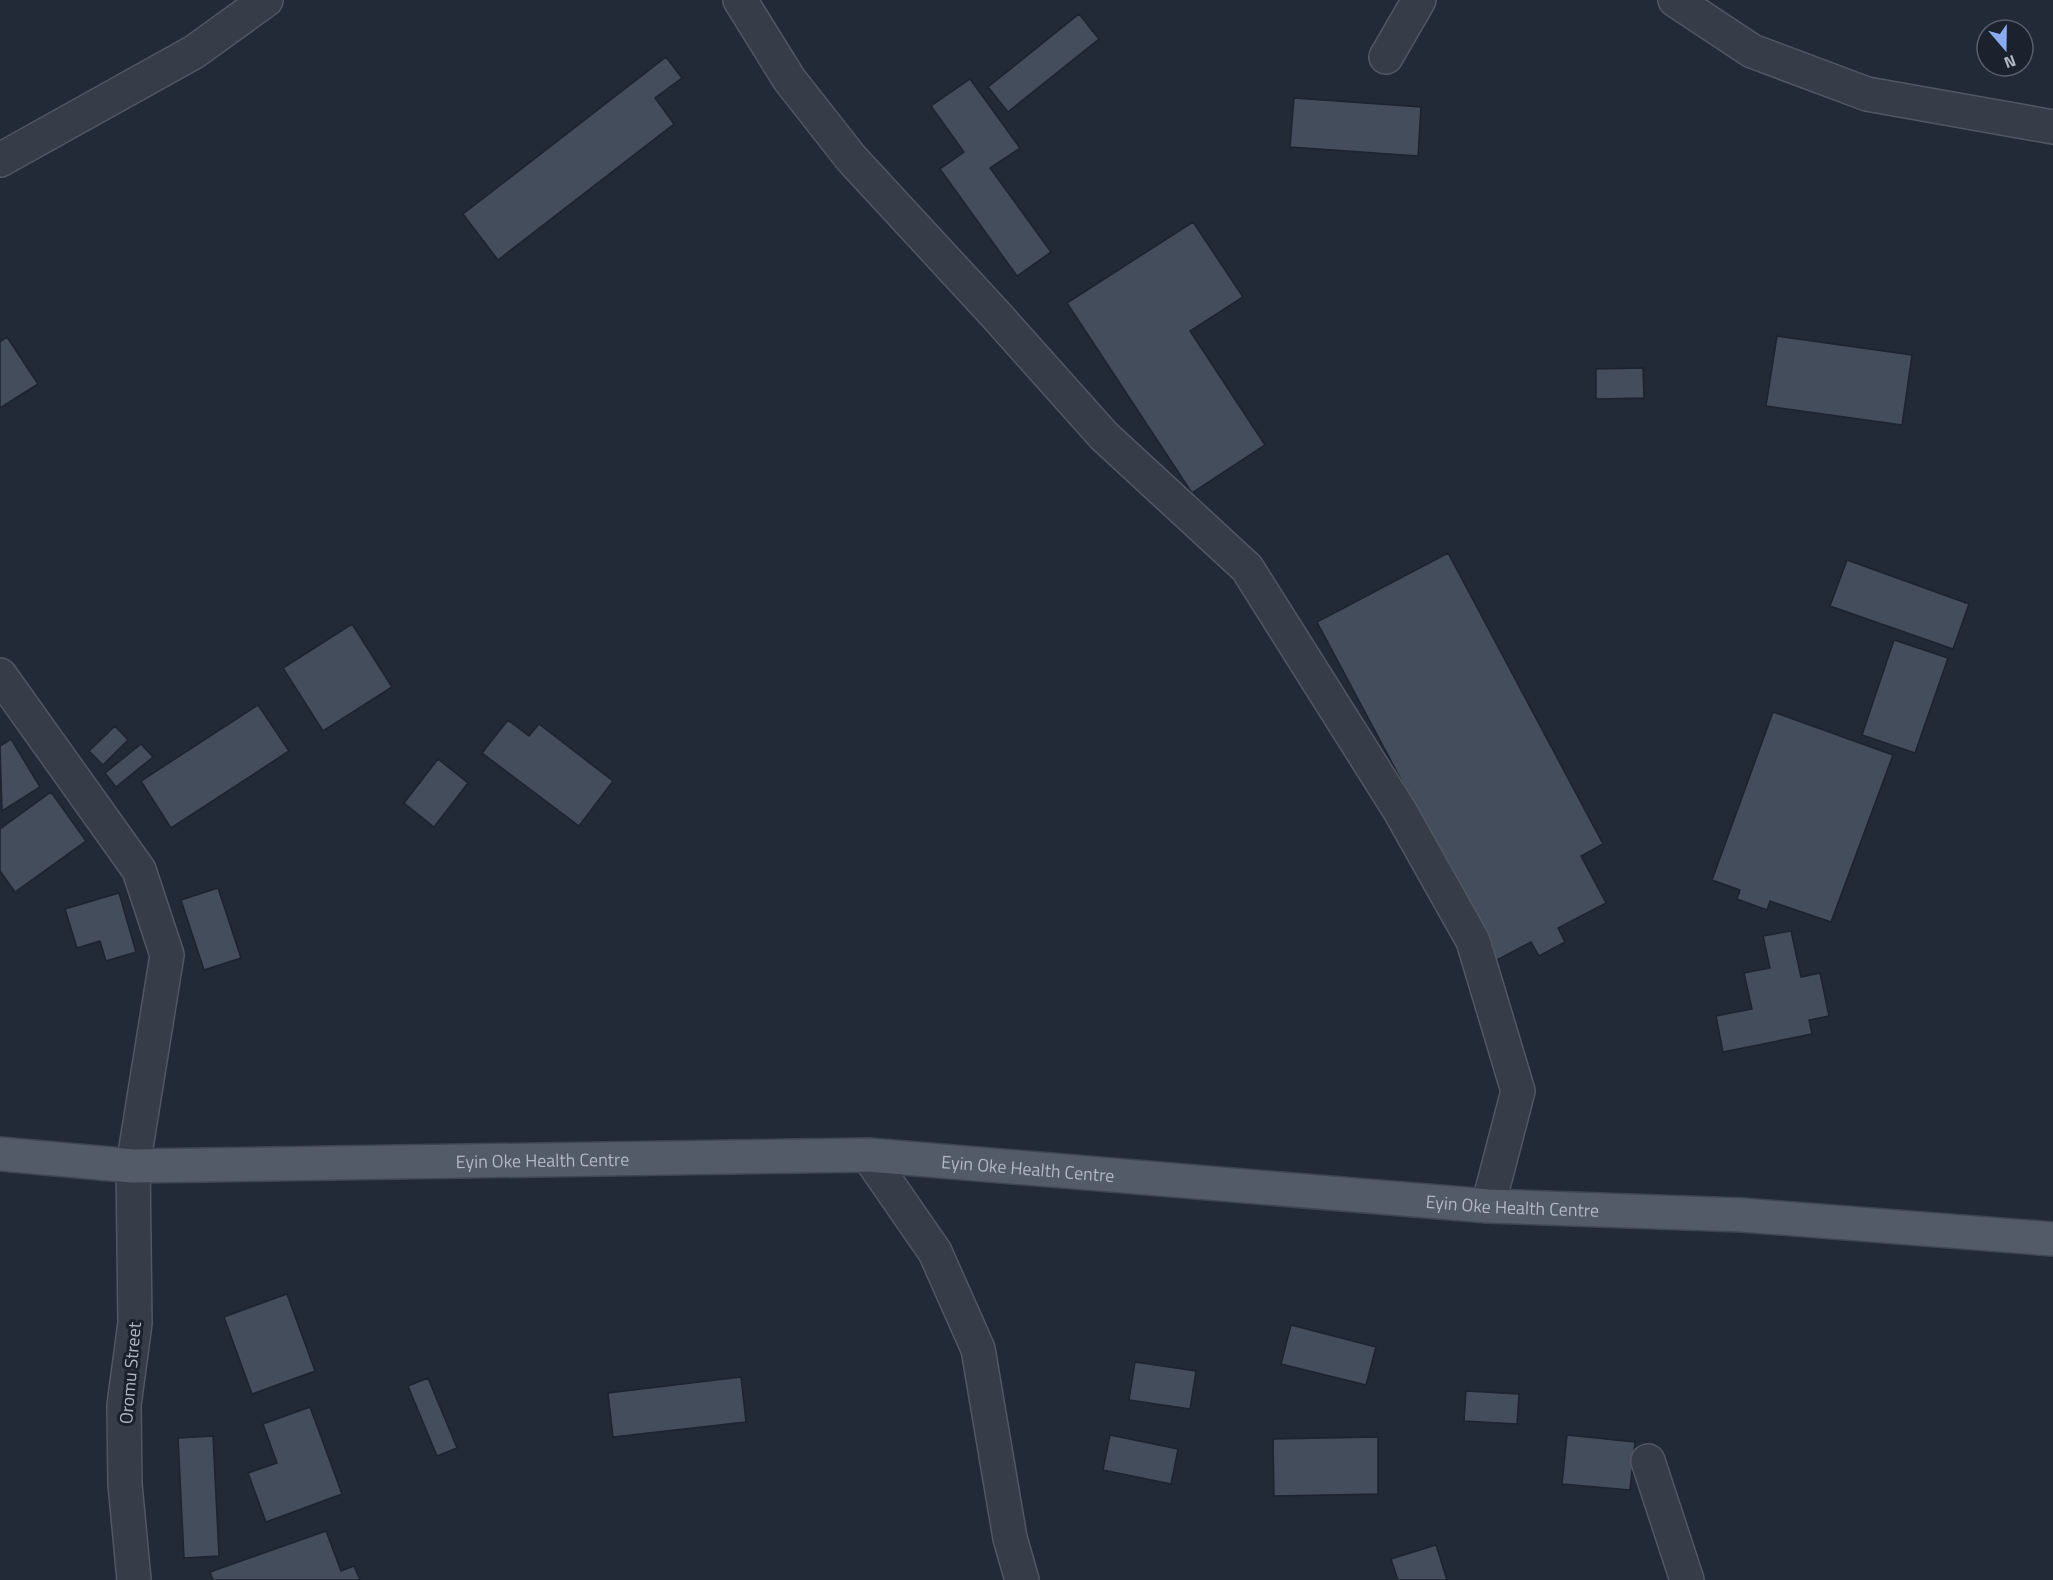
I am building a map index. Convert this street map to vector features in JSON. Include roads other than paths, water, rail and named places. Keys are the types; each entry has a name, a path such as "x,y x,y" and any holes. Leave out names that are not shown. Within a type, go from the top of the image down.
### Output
{"main road":[{"name":"Eyin Oke Health Centre","path":"0,1154 133,1166 868,1155 1488,1206 1742,1215 2053,1239"}],"street":[{"path":"0,160 194,52 266,0"},
{"path":"740,0 789,79 851,158 1104,436 1246,568 1400,811 1473,941 1518,1091 1488,1206"},
{"path":"1386,57 1419,0"},
{"path":"1675,0 1752,51 1867,94 2053,127"},
{"name":"Oromu Street","path":"0,675 140,870 167,955 133,1166 135,1323 124,1405 124,1427 125,1484 134,1580"},
{"path":"868,1155 935,1252 978,1349 1010,1539 1022,1580"},
{"path":"1647,1461 1687,1580"}]}
